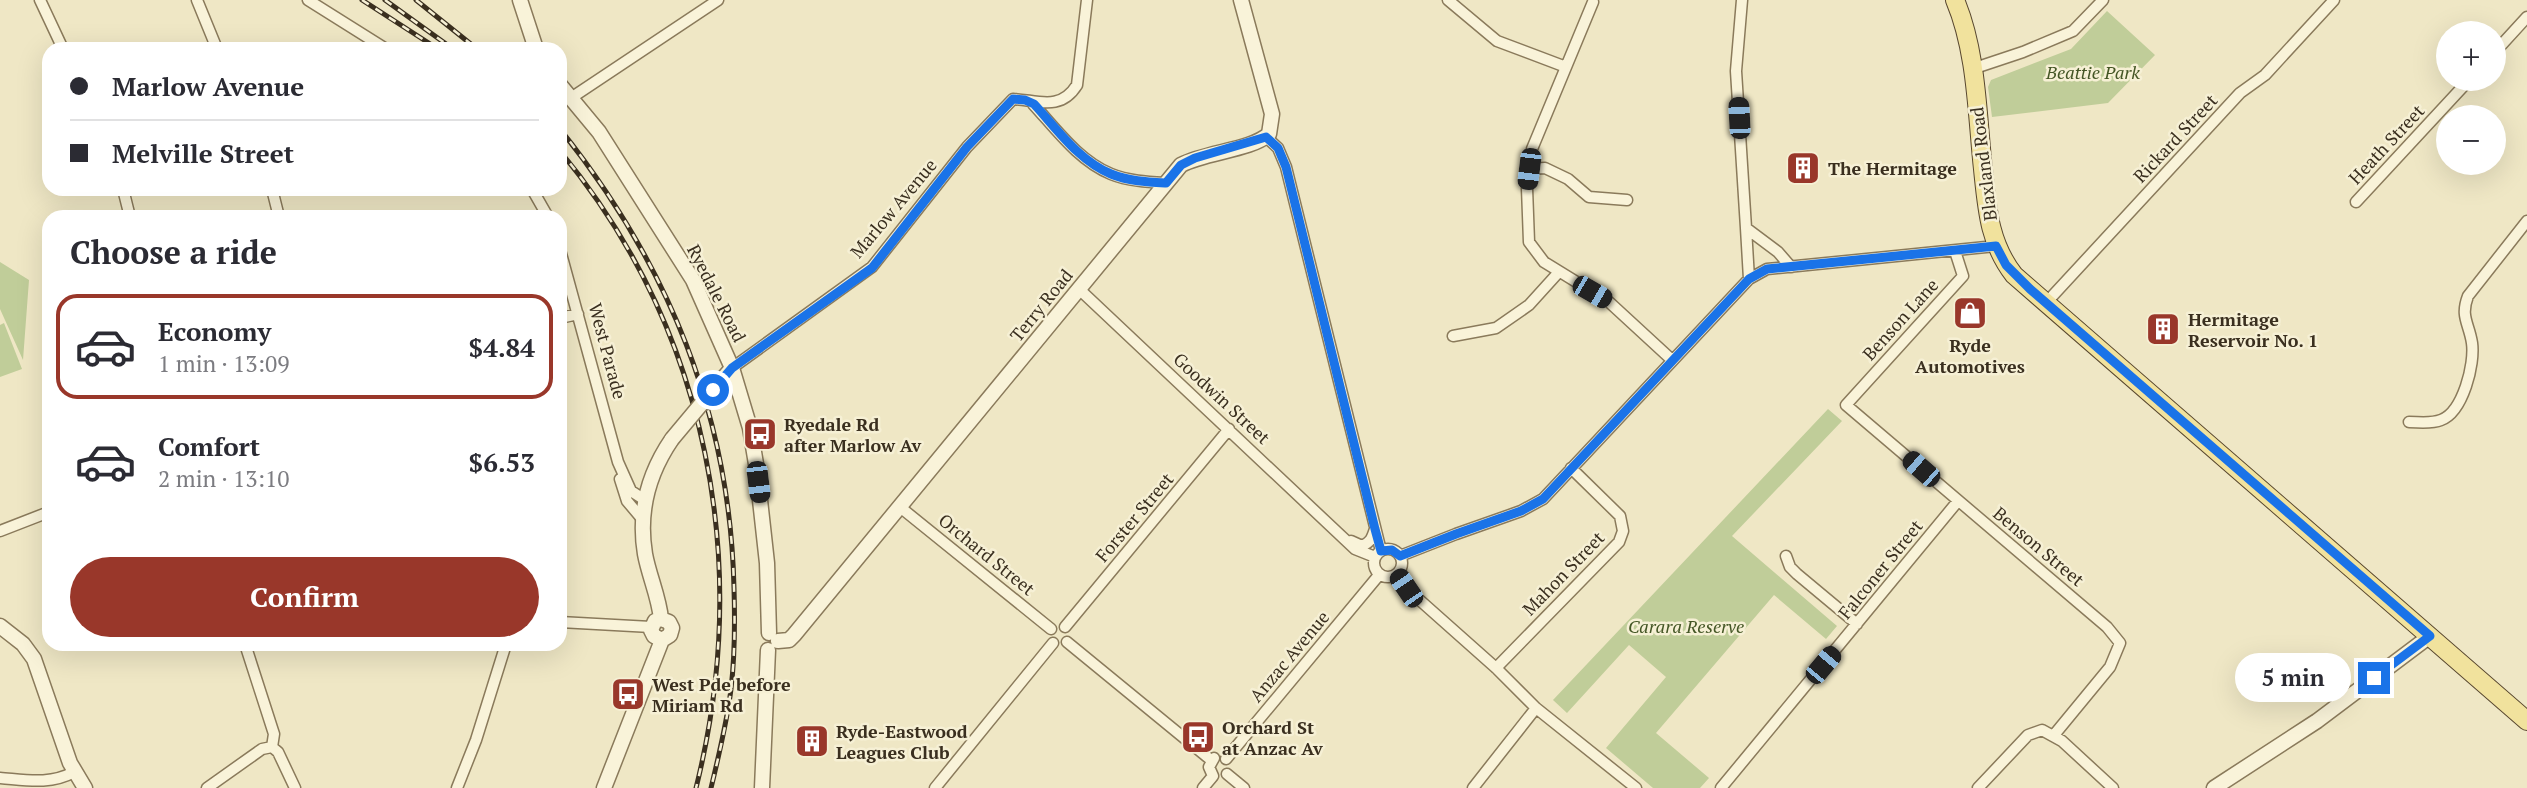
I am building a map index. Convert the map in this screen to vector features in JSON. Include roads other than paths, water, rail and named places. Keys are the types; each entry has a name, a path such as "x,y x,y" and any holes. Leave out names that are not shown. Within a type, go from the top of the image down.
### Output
{"main road":[{"name":"Blaxland Road","path":"1955,0 1962,17 1972,69 1988,219 1996,246 2014,275 2527,720"}],"street":[{"path":"40,0 60,42"},
{"path":"197,0 214,42"},
{"path":"308,0 375,42"},
{"path":"520,0 534,42"},
{"path":"571,98 718,0"},
{"name":"Marlow Avenue","path":"644,510 655,466 672,439 732,368 872,268 967,147 1013,99 1034,104 1056,101 1071,94 1077,85 1087,0"},
{"path":"1241,0 1272,114 1271,130 1266,137 1278,148 1286,167 1375,529 1378,554 1374,567 1379,575 1391,577 1397,574 1402,566 1400,556 1392,550 1378,554"},
{"path":"1448,0 1497,41 1566,67"},
{"path":"1742,0 1736,71 1749,279"},
{"path":"1972,69 2073,31 2103,0"},
{"name":"Rickard Street","path":"2045,303 2240,93 2264,75 2334,0"},
{"path":"1593,2 1532,149 1527,188 1529,242 1544,262 1609,302 1672,360"},
{"path":"2506,40 2527,17"},
{"name":"Heath Street","path":"2356,202 2459,91"},
{"name":"Ryedale Road","path":"567,93 599,132 693,280 732,368 750,428 761,500 772,641 762,788"},
{"path":"1034,104 1080,155 1111,174 1135,181 1166,183"},
{"name":"Terry Road","path":"772,641 789,640 794,635 1181,165 1195,158 1266,137"},
{"path":"1529,169 1545,169 1568,179 1589,197 1626,200"},
{"path":"2409,422 2442,420 2456,409 2473,355 2464,308 2476,286 2527,220"},
{"path":"1746,228 1778,252 1791,267"},
{"path":"1400,556 1534,506 1749,279 1767,269 1996,246"},
{"name":"Benson Lane","path":"1846,405 1963,276 1955,251"},
{"path":"1453,336 1496,328 1529,305 1558,273"},
{"name":"West Parade","path":"567,275 618,462 623,492 644,510"},
{"name":"Goodwin Street","path":"1079,289 1354,549 1378,554"},
{"path":"567,316 578,314"},
{"path":"713,390 741,398"},
{"name":"Benson Street","path":"1846,405 2107,627 2120,643 2110,667 2054,735"},
{"name":"Forster Street","path":"1065,627 1229,429"},
{"name":"West Parade","path":"618,462 631,491 644,510"},
{"name":"Mahon Street","path":"1496,668 1619,542 1623,531 1620,516 1571,468"},
{"name":"Falconer Street","path":"1721,788 1958,501"},
{"name":"Orchard Street","path":"900,507 1051,629"},
{"path":"644,510 645,554 656,623"},
{"path":"0,531 42,515"},
{"name":"Goodwin Street","path":"1340,533 1362,546 1372,540 1375,529"},
{"path":"1786,556 1790,567 1797,574 1857,624"},
{"path":"1397,574 1406,588 1496,668 1536,708 1636,788"},
{"name":"Anzac Avenue","path":"1226,759 1379,575"},
{"path":"567,622 669,622 672,628 670,635 662,640 604,788"},
{"path":"1058,625 1065,627 1070,635 1067,642 1059,645 1053,643 1049,637 1051,629 1058,625"},
{"path":"0,626 23,644 34,659 74,772 85,788"},
{"path":"2214,788 2317,721 2430,636"},
{"path":"1067,642 1211,760"},
{"path":"935,788 1053,643"},
{"path":"247,651 274,734 272,747"},
{"path":"457,788 476,740 504,651"},
{"path":"1473,788 1536,708"},
{"path":"1978,788 2028,735 2042,730 2054,735 2113,788"},
{"path":"207,788 262,749 272,747"},
{"path":"272,747 278,752 295,788"},
{"path":"1216,756 1226,759 1230,768 1227,774 1222,777 1213,776 1209,771 1211,760 1216,756"},
{"path":"0,778 42,781 54,780 74,772"},
{"path":"1227,774 1244,788"},
{"path":"1202,788 1213,776"}],"railway":[{"path":"362,0 427,42"},
{"path":"385,0 443,42"},
{"path":"416,0 468,42"},
{"path":"567,138 632,233 661,288 686,344 706,402 720,462 730,524 734,638 729,701 711,788"},
{"path":"567,161 611,221 652,295 683,373 705,453 717,535 719,619 712,704 696,788"}],"place":[{"name":"The Hermitage","path":"1803,168"},
{"name":"Ryde Automotives","path":"1970,313"},
{"name":"Hermitage Reservoir No. 1","path":"2163,329"},
{"name":"Ryedale Rd after Marlow Av","path":"760,434"},
{"name":"West Pde before Miriam Rd","path":"628,694"},
{"name":"Orchard St at Anzac Av","path":"1198,737"},
{"name":"Ryde-Eastwood Leagues Club","path":"812,741"}],"park label":[{"name":"Beattie Park","path":"2093,72"},
{"name":"Carara Reserve","path":"1686,626"}]}
